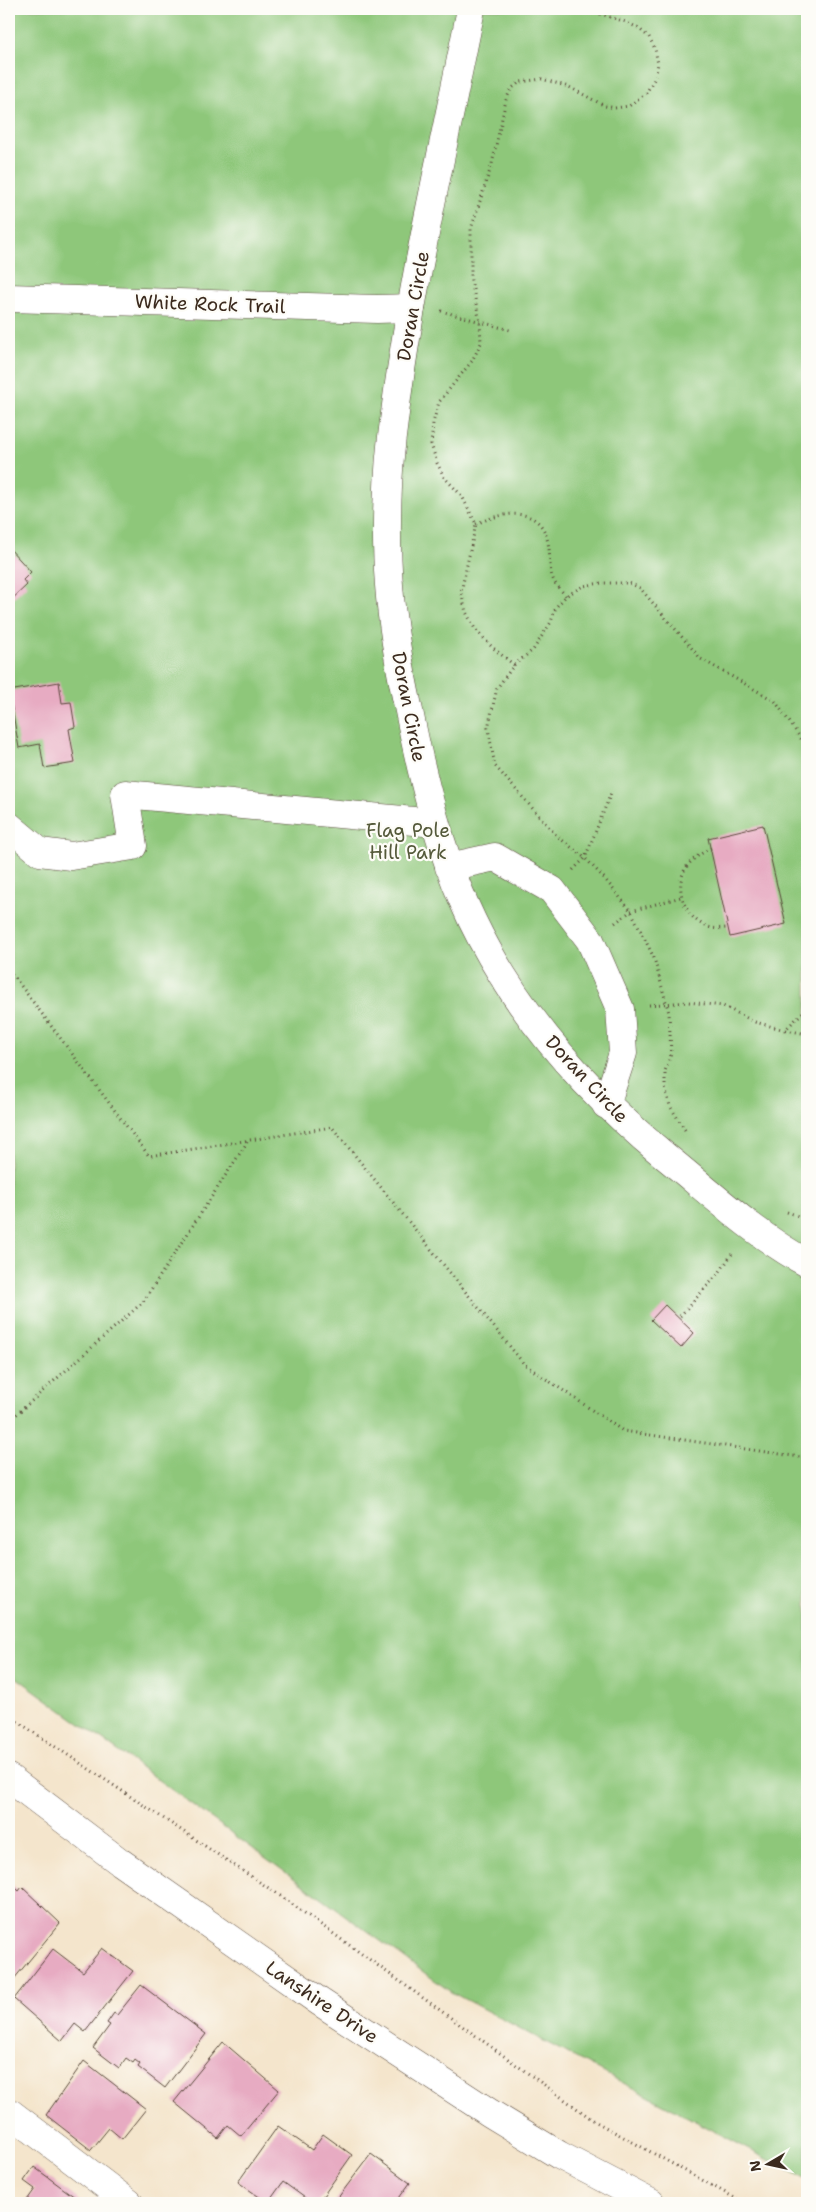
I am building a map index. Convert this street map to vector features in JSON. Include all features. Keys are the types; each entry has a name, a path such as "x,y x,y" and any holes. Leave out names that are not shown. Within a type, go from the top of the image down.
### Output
{"street":[{"name":"Doran Circle","path":"471,9 411,308 393,424 388,503 389,584 401,672 419,762 435,823 449,867 496,964 526,1011 560,1056 606,1105 653,1146 752,1226 807,1263"},
{"name":"White Rock Trail","path":"9,298 376,309 411,308"},
{"path":"9,826 40,852 71,856 133,846 125,794 435,823"},
{"path":"449,867 495,857 552,890 590,940 620,1009 622,1053 606,1105"},
{"name":"Lanshire Drive","path":"9,1778 120,1862 320,2002 559,2155 650,2203"},
{"path":"9,2112 129,2203"}],"path":[{"path":"514,665 492,647 475,629 466,612 461,592 476,524 462,496 444,477 431,444 432,423 439,402 472,361 481,343 480,322 471,280 472,229 492,164 506,100 511,89 520,82 542,79 569,87 605,106 615,108 629,106 646,93 655,78 658,64 655,49 648,37 638,28 626,22 584,9"},
{"path":"411,308 430,308 510,330"},
{"path":"476,524 494,516 512,513 530,517 542,526 548,543 549,562 554,582 566,596"},
{"path":"690,1135 683,1128 670,1106 665,1088 665,1071 671,1054 667,1003 654,958 631,911 604,878 585,858 557,836 495,766 488,728 497,688 514,665 533,650 551,622 556,607 566,596 583,586 601,583 629,583 640,588 701,659 775,700 806,746 807,755"},
{"path":"585,858 611,793"},
{"path":"711,848 699,854 684,870 681,897 697,921 712,928 728,928"},
{"path":"631,911 681,897"},
{"path":"9,970 149,1156 332,1127 524,1364 623,1431 807,1458"},
{"path":"667,1003 688,1002 723,1006 755,1022 807,1034"},
{"path":"785,1030 807,1008"},
{"path":"9,1421 143,1302 248,1141"},
{"path":"783,1211 807,1219"},
{"path":"680,1316 720,1273 752,1226"},
{"path":"9,1716 285,1899 596,2122 744,2203"}],"green space":[{"name":"Flag Pole Hill Park","path":"9,9 807,9 807,2180 451,1992 9,1672"}],"building":[{"path":"9,548 31,572 23,580 27,585 9,602"},
{"path":"59,682 62,703 71,702 75,727 69,729 75,763 44,768 40,744 19,748 9,691"},
{"path":"763,825 786,924 730,937 708,838"},
{"path":"665,1305 694,1333 681,1348 651,1320"},
{"path":"9,1882 19,1891 22,1887 60,1923 9,1985"},
{"path":"102,1948 133,1971 85,2032 75,2024 62,2041 14,1999 53,1949 83,1972"},
{"path":"141,1985 206,2034 165,2088 138,2067 140,2064 135,2060 133,2063 126,2058 119,2068 93,2048 110,2025 107,2023 114,2013 117,2015"},
{"path":"223,2042 279,2090 241,2136 228,2125 218,2138 174,2102"},
{"path":"84,2061 146,2109 122,2139 109,2128 91,2150 46,2115"},
{"path":"278,2126 312,2150 323,2134 352,2155 318,2203 312,2203 283,2182 268,2203 238,2182"},
{"path":"371,2154 410,2183 399,2198 406,2203 334,2203"},
{"path":"34,2167 83,2203 25,2203 35,2189 24,2181"}]}
